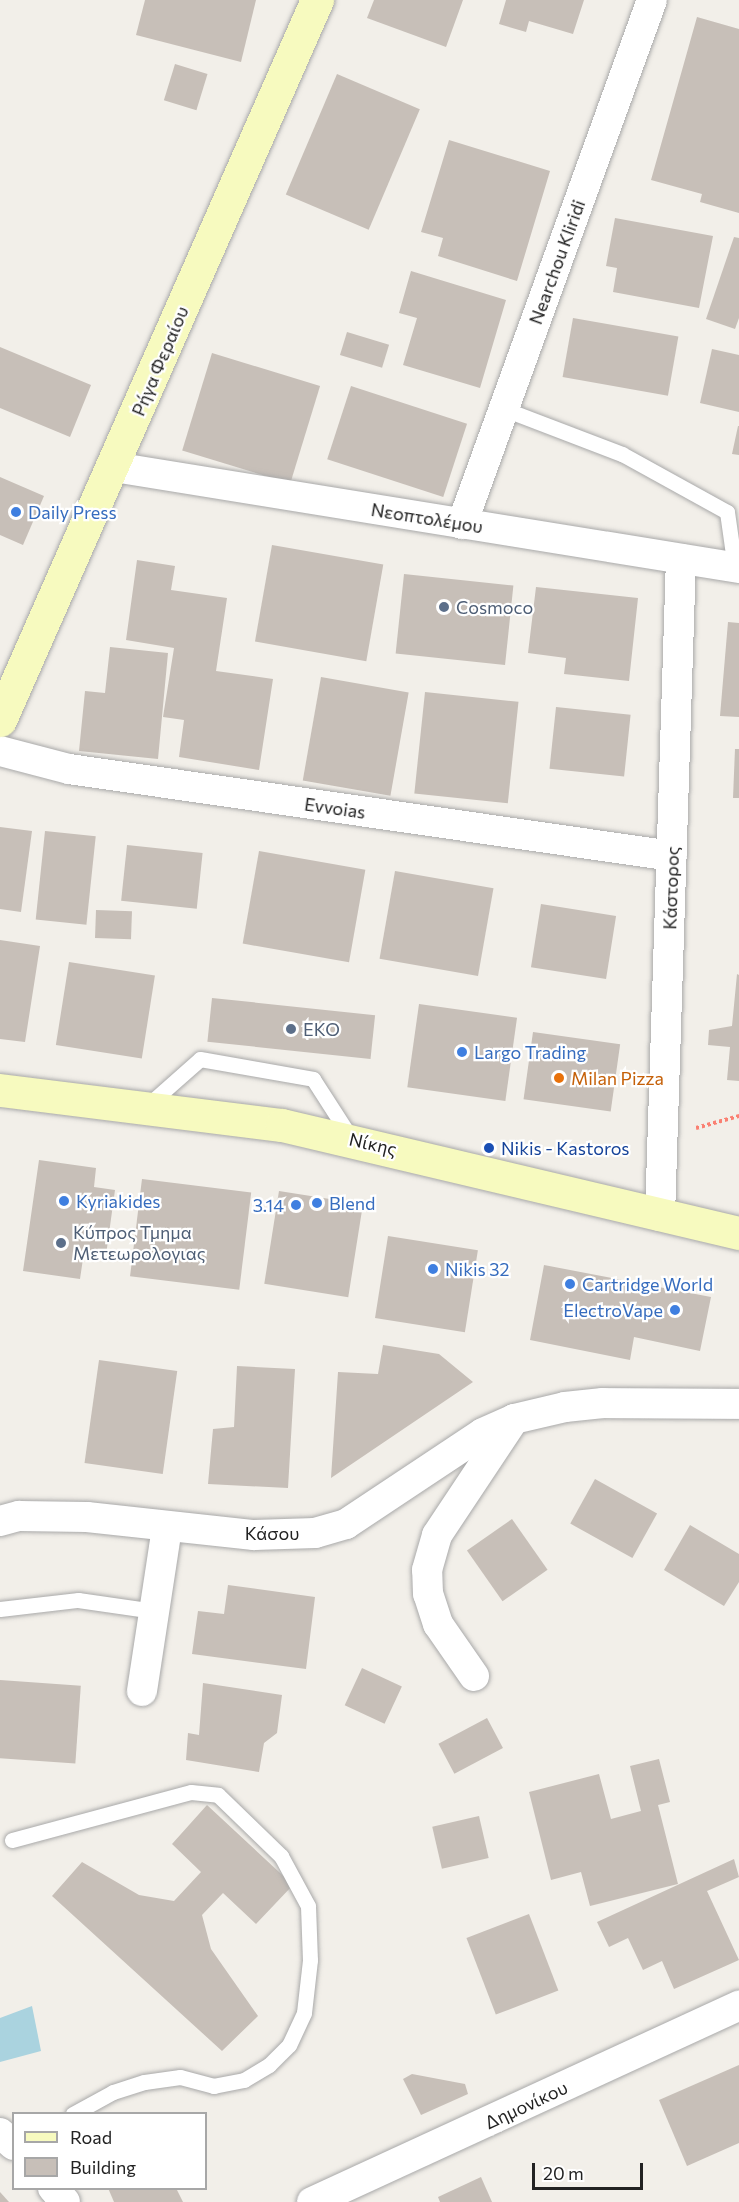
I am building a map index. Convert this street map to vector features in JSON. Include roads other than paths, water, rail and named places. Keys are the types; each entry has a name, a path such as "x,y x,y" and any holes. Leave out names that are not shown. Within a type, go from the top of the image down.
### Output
{"street":[{"name":"Ρήγα Φεραίου","path":"0,720 114,467 317,0"},
{"name":"Nearchou Kliridi","path":"462,524 652,0"},
{"name":"Νεοπτολέμου","path":"114,467 737,568"},
{"name":"Κάστορος","path":"660,1216 681,559"},
{"name":"Evvoias","path":"0,751 69,769 672,856"},
{"name":"Νίκης","path":"0,1090 282,1125 352,1139 660,1216 739,1233"},
{"name":"Κάσου","path":"0,1521 19,1516 87,1517 254,1535 315,1533 346,1524 483,1433 514,1419 565,1407 603,1403 739,1404"},
{"path":"474,1676 438,1624 428,1594 427,1570 437,1535 514,1419"},
{"path":"142,1691 167,1527"},
{"name":"Δημονίκου","path":"312,2202 739,2006"},
{"path":"0,2133 12,2143"},
{"path":"54,2190 65,2202"}],"lane":[{"path":"504,409 622,453 727,512 737,568"},
{"path":"146,1107 201,1059 313,1079 352,1139"},
{"path":"0,1609 78,1600 154,1611"},
{"path":"12,1840 191,1792 218,1795 281,1856 308,1906 310,1960 304,2013 290,2045 269,2065 244,2080 214,2086 180,2077 144,2082 113,2092 77,2112"}],"water":[{"path":"32,2006 41,2051 0,2062 0,2018"}],"place":[{"name":"Daily Press","path":"16,512"},
{"name":"Cosmoco","path":"444,607"},
{"name":"EKO","path":"291,1029"},
{"name":"Largo Trading","path":"462,1052"},
{"name":"Milan Pizza","path":"559,1078"},
{"name":"Nikis - Kastoros","path":"489,1148"},
{"name":"Kyriakides","path":"64,1201"},
{"name":"Blend","path":"317,1203"},
{"name":"3.14","path":"296,1205"},
{"name":"Κύπρος Τμημα Μετεωρολογιας","path":"61,1243"},
{"name":"Nikis 32","path":"433,1269"},
{"name":"Cartridge World","path":"570,1284"},
{"name":"ElectroVape","path":"675,1310"}]}
